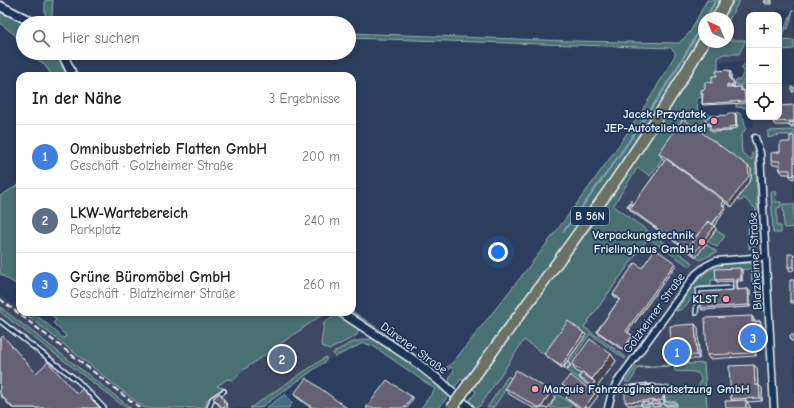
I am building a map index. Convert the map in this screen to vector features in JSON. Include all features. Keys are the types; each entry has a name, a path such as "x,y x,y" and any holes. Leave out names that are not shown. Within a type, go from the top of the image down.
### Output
{"main road":[{"path":"720,12 727,0"},
{"name":"B 56N","path":"452,408 615,181 666,104 700,48"}],"street":[{"path":"0,6 20,16"},
{"path":"65,60 71,72"},
{"name":"Blatzheimer Straße","path":"755,138 760,153 774,408"},
{"name":"Golzheimer Straße","path":"608,408 612,392 618,381 698,272 711,263 719,260 765,256"},
{"name":"Dürener Straße","path":"347,316 412,359 436,377 469,408"}],"lane":[{"path":"696,313 698,290 730,288"},
{"path":"0,321 78,381 104,408"},
{"path":"209,408 212,399 224,391"}],"shaded area":[{"path":"739,0 794,0 794,40 782,41 782,34 792,10 778,9 776,12 746,12 746,61 713,62 682,111 716,135 744,132 754,126 753,120 782,120 782,86 794,85 794,408 479,408 693,82 723,48 734,48 734,12 733,12"},
{"path":"0,295 16,307 16,316 28,316 144,408 131,408 0,307"},
{"path":"0,312 16,324 126,408 0,408"},
{"path":"312,316 324,316 363,343 324,362 260,408 192,408 193,402"},
{"path":"285,394 292,403 289,408 266,408"}],"green space":[{"path":"45,0 53,0 52,16 45,16"},
{"path":"707,0 720,0 713,12 701,12"},
{"path":"734,0 740,0 733,12 727,12"},
{"path":"0,1 32,16 26,16 0,3"},
{"path":"0,9 16,17 16,37 15,35 0,23"},
{"path":"793,10 788,29 786,28 782,37 782,27 785,28"},
{"path":"698,17 698,39 649,120 558,252 464,381 461,379 454,388 449,382 450,376 454,370 451,367 445,373 432,370 405,349 353,316 356,316 356,314 402,345 435,370 449,366 534,260 594,181 619,146 665,74 675,55 675,52 671,48 356,38 356,33 570,41 679,43 690,32"},
{"path":"734,40 746,40 739,54 723,54 718,58 718,77 713,84 706,89 703,97 697,98 698,115 708,114 707,125 731,131 731,129 737,128 736,112 741,114 746,128 741,136 742,153 752,160 752,152 755,154 758,210 756,211 755,208 744,198 741,201 661,156 663,158 650,176 638,167 613,206 693,263 690,267 648,238 584,327 626,357 625,359 590,334 569,364 585,377 582,381 524,340 480,406 476,408 468,402 476,392 473,389 566,261 626,175 684,87 707,48 734,48"},
{"path":"794,40 794,49 782,50 782,41"},
{"path":"38,60 62,60 68,72 49,72 44,64"},
{"path":"746,62 746,75 739,86 737,86 737,84 734,83 736,80 740,80 744,71 741,68"},
{"path":"746,81 746,108 736,107 738,89"},
{"path":"794,130 794,135 779,135 768,138 768,131"},
{"path":"16,186 16,284 0,274 0,196"},
{"path":"771,191 775,191 776,202 781,202 781,207 777,208 777,226 781,226 781,233 773,233"},
{"path":"783,204 794,204 794,227 784,228"},
{"path":"757,226 759,228 758,243 754,248 749,249 748,228"},
{"path":"716,230 725,236 717,247 708,241"},
{"path":"706,244 717,252 700,260 696,257"},
{"path":"750,263 757,266 761,273 763,307 757,306 757,284 752,284 751,269 716,271 717,280 711,280 711,286 699,287 686,306 676,311 690,290 707,272 722,265"},
{"path":"0,307 131,408 126,408 0,312"},
{"path":"28,316 36,316 39,318 63,338 66,336 53,323 56,320 52,316 320,316 243,370 234,380 227,379 217,386 223,388 207,400 205,408 144,408"},
{"path":"334,316 341,316 359,329 357,335 329,350 321,345 324,323"},
{"path":"366,339 376,339 381,342 434,380 432,382 448,396 439,408 421,408 435,389 373,346 363,343 335,357 333,353 350,343"},
{"path":"326,357 326,361 260,408 250,408"},
{"path":"704,363 707,408 628,408 628,405 643,404 643,407 649,407 649,404 661,406 661,404 665,403 664,385 688,395 700,384 701,380 701,377 694,372 675,371 674,366 638,368 631,380 629,382 625,382 636,367"},
{"path":"508,376 513,379 493,408 487,408"},
{"path":"557,394 572,404 569,408 550,408"}],"building":[{"path":"765,0 771,0 771,2 764,2"},
{"path":"729,70 730,80 733,80 733,86 727,84 727,88 741,87 741,91 744,90 745,101 702,104 703,93 701,93 701,90 705,89 705,82 712,83 712,76 717,76 716,71"},
{"path":"794,105 794,121 773,122 773,120 782,120 782,106"},
{"path":"728,113 735,113 736,126 729,127 730,130 710,130 710,123 706,124 705,117 728,115"},
{"path":"683,119 748,166 749,176 729,203 659,153"},
{"path":"794,122 794,125 789,126 789,123"},
{"path":"790,136 794,136 794,175 790,176 790,170 780,170 780,161 771,161 771,153 780,152 780,142 790,142"},
{"path":"666,159 724,201 722,205 725,207 712,224 708,221 687,249 689,251 630,209"},
{"path":"708,221 714,226 694,254 687,249"},
{"path":"655,249 675,263 626,331 632,336 623,349 597,331 620,299 613,294 635,263 642,268"},
{"path":"788,254 794,254 794,267 788,267"},
{"path":"740,268 741,279 736,279 736,290 748,289 749,305 701,308 700,292 733,290 733,279 716,280 715,269"},
{"path":"790,280 794,280 794,301 790,301"},
{"path":"752,316 752,322 760,321 761,333 753,334 753,353 707,355 705,318"},
{"path":"568,321 584,333 561,366 544,354"},
{"path":"695,324 697,355 671,356 670,326"},
{"path":"790,335 794,335 794,341 791,341"},
{"path":"3,336 36,373 48,362 77,394 82,389 100,408 13,408 0,394 0,339"},
{"path":"590,339 611,354 592,379 572,364"},
{"path":"687,357 687,362 681,363 681,358"},
{"path":"568,362 570,364 567,369 564,367"},
{"path":"754,365 755,385 759,385 760,398 731,399 729,366"},
{"path":"516,370 551,391 541,408 505,388"},
{"path":"582,373 595,382 592,386 579,377"},
{"path":"570,375 595,393 584,408 581,408 566,398 571,391 562,385"},
{"path":"306,378 347,408 313,408 294,394"},
{"path":"387,380 412,397 404,408 366,408"},
{"path":"647,383 647,385 631,386 631,385"},
{"path":"662,385 663,400 625,402 625,386"},
{"path":"220,393 226,405 223,408 213,398"},
{"path":"746,400 746,408 726,408 725,401"},
{"path":"648,402 648,405 641,405 641,403"},
{"path":"651,402 660,402 660,404 651,405"},
{"path":"664,402 676,402 676,404 664,405"}],"waterway":[{"path":"709,12 716,0"},
{"path":"0,12 16,19"},
{"path":"563,232 637,130 672,77 698,32"},
{"path":"60,60 66,72"}],"railway":[{"path":"0,299 16,311"},
{"path":"22,316 140,408"}],"place":[{"name":"Jacek Przydatek JEP-Autoteilehandel","path":"714,121"},
{"name":"Verpackungstechnik Frielinghaus GmbH","path":"702,242"},
{"name":"KLST","path":"726,299"},
{"name":"Grüne Büromöbel GmbH","path":"753,338"},
{"name":"Omnibusbetrieb Flatten GmbH","path":"677,352"},
{"name":"LKW-Wartebereich","path":"282,359"},
{"name":"Marquis Fahrzeuginstandsetzung GmbH","path":"535,389"}]}
